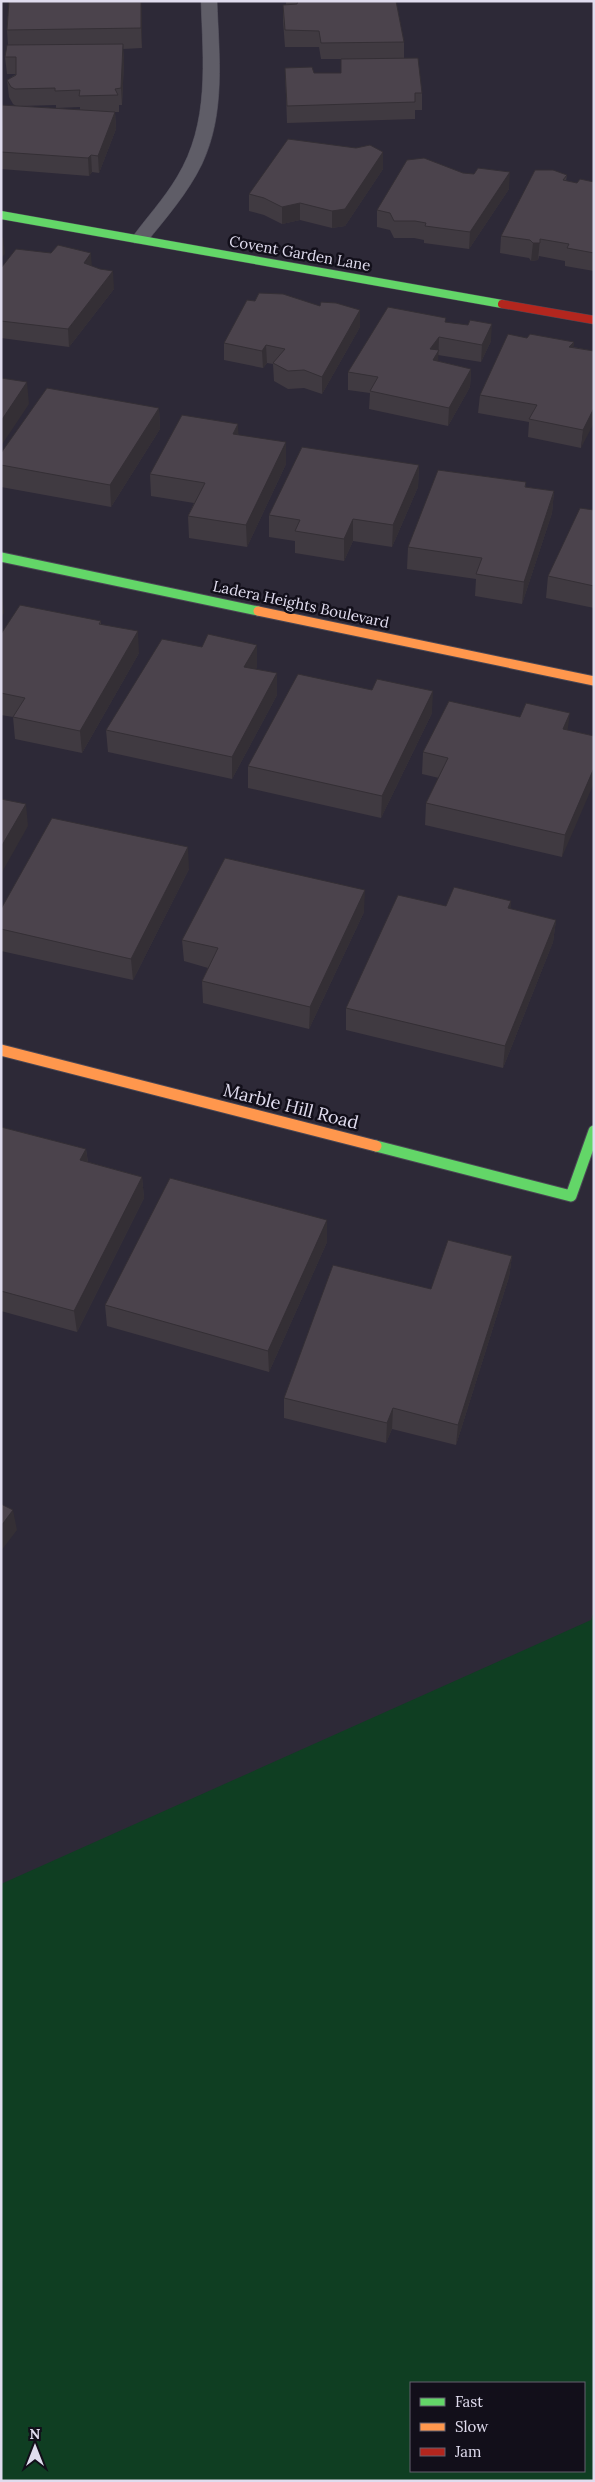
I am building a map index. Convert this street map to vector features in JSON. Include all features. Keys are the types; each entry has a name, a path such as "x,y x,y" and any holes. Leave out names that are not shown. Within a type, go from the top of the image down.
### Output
{"street":[{"path":"140,239 188,173 198,153 206,127 211,96 208,1"},
{"name":"Covent Garden Lane","path":"1,215 594,320"},
{"name":"Ladera Heights Boulevard","path":"1,557 594,681"},
{"name":"Marble Hill Road","path":"1,1050 571,1196 594,1131"}],"green space":[{"path":"594,1611 594,2481 1,2481 1,1884 591,1620"}],"building":[{"path":"9,1 141,2 141,28 7,30"},
{"path":"298,1 396,1 404,42 321,43 319,31 285,30 283,5 297,4"},
{"path":"123,44 121,88 115,89 118,95 79,96 80,90 55,91 55,88 15,89 11,87 7,80 16,75 16,57 5,57 7,45"},
{"path":"418,58 422,93 415,93 415,102 287,106 285,68 312,67 314,73 341,73 341,59"},
{"path":"2,105 115,112 98,156 91,155 88,158 1,152"},
{"path":"288,139 356,148 370,145 383,152 345,209 332,211 300,203 282,207 264,198 249,194"},
{"path":"424,158 463,173 474,174 478,168 510,172 470,232 425,226 426,223 415,221 394,221 390,213 377,210 407,160"},
{"path":"535,170 553,170 567,175 563,180 577,183 580,179 594,182 594,253 567,248 569,244 540,239 540,243 533,243 530,240 501,236"},
{"path":"58,245 91,253 84,263 100,269 113,271 68,329 1,321 1,268 16,249 51,253"},
{"path":"259,293 283,294 320,306 321,302 336,303 360,310 322,377 304,370 288,371 273,363 285,349 266,345 262,351 224,343 247,300 255,301"},
{"path":"388,307 446,318 445,322 468,325 470,320 492,324 482,345 439,337 430,349 439,350 433,360 471,369 449,408 370,391 378,377 348,372"},
{"path":"508,334 527,338 530,334 574,342 569,347 594,351 594,408 583,430 529,419 537,405 480,395"},
{"path":"1,378 27,382 1,421"},
{"path":"47,388 159,408 110,485 1,465 1,453"},
{"path":"182,415 238,424 233,434 286,442 246,525 188,516 205,483 150,474"},
{"path":"302,447 419,465 393,525 353,519 344,539 295,531 300,520 269,515"},
{"path":"438,470 526,482 525,487 554,491 524,582 476,574 482,558 408,547"},
{"path":"580,508 594,510 594,586 548,576"},
{"path":"20,605 101,621 99,624 138,631 80,731 13,717 25,698 1,693 1,634"},
{"path":"208,634 257,645 244,667 277,673 232,757 106,730 162,639 202,647"},
{"path":"298,674 372,690 377,679 433,691 382,796 248,766"},
{"path":"449,701 520,717 526,703 570,713 563,729 594,736 594,768 565,835 426,803 448,758 423,752"},
{"path":"1,799 26,804 1,847"},
{"path":"52,818 188,847 131,959 1,929 1,909"},
{"path":"225,858 365,890 310,1007 202,981 218,948 182,940"},
{"path":"454,887 511,901 508,908 556,920 505,1046 346,1008 398,895 446,906"},
{"path":"1,1127 86,1149 80,1160 142,1177 74,1311 1,1291"},
{"path":"170,1178 327,1220 268,1351 105,1305"},
{"path":"448,1240 512,1256 458,1425 393,1408 387,1423 284,1398 333,1265 431,1289"},
{"path":"1,1504 13,1510 1,1526"}],"traffic: fast":[{"path":"1,215 502,304"},
{"path":"1,557 258,611"},
{"path":"376,1146 571,1196 594,1131"}],"traffic: slow":[{"path":"258,611 594,681"},
{"path":"1,1050 376,1146"}],"traffic: jam":[{"path":"502,304 594,320"}]}
